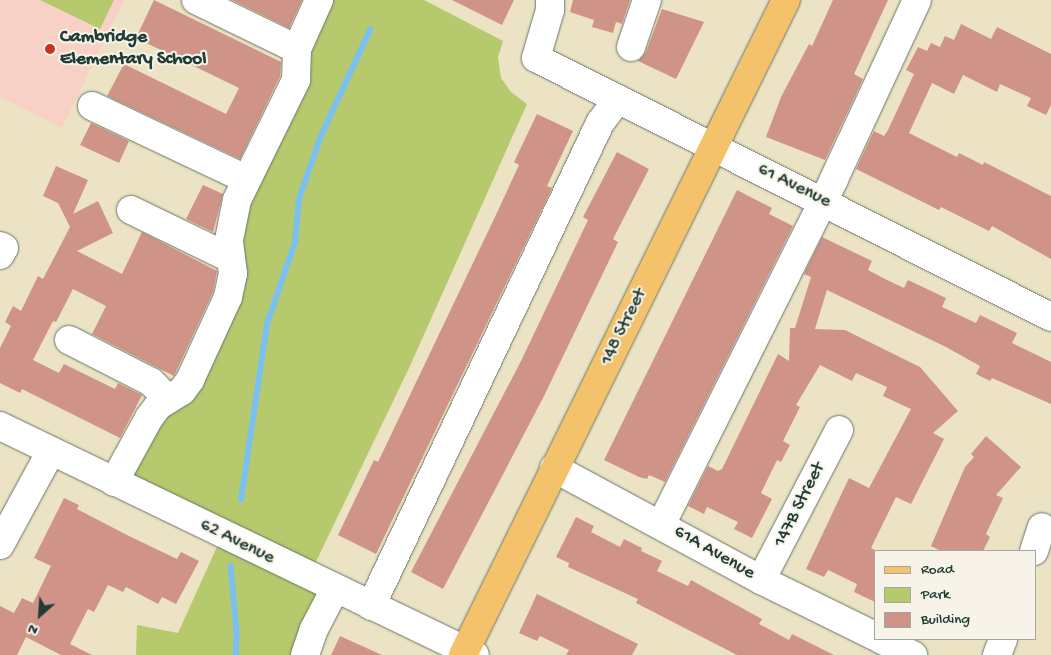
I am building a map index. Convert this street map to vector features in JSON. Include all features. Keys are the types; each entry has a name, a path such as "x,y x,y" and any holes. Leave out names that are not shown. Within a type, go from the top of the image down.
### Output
{"main road":[{"name":"148 Street","path":"468,654 554,468 786,0"}],"street":[{"path":"196,0 297,49"},
{"path":"114,482 149,418 168,399 182,391 190,380 228,298 233,274 230,258 232,223 246,179 296,80 297,49 320,0"},
{"name":"61 Avenue","path":"550,0 547,24 536,58 823,200 1051,316"},
{"path":"631,46 647,0"},
{"path":"662,523 823,200 917,0"},
{"path":"370,606 600,123 618,99"},
{"path":"92,106 246,179"},
{"path":"131,210 230,258"},
{"path":"68,340 150,382 168,399"},
{"name":"62 Avenue","path":"0,426 468,654"},
{"name":"147B Street","path":"761,580 839,430"},
{"path":"0,545 51,451"},
{"name":"61A Avenue","path":"554,468 662,523 761,580 874,636"},
{"path":"305,655 314,629 334,589"},
{"path":"882,640 913,655"},
{"path":"997,655 1002,640"}],"shaded area":[{"name":"Cambridge Elementary School","path":"0,0 124,0 62,128 0,97"}],"green space":[{"path":"40,0 114,0 100,29"},
{"path":"324,0 424,0 503,41 498,57 501,78 511,92 527,104 410,366 313,568 327,594 299,655 136,655 137,625 178,633 220,540 120,480 134,452 186,393 233,238"}],"building":[{"path":"154,0 281,62 280,76 240,159 107,96 124,64 226,114 239,88 136,38"},
{"path":"232,0 302,0 289,28"},
{"path":"452,0 514,0 502,25"},
{"path":"573,0 630,0 622,24 616,22 613,33 592,27 594,20 570,12"},
{"path":"833,0 888,0 854,74 863,79 825,160 766,137 781,97 809,44 812,46"},
{"path":"662,9 704,22 676,79 638,61 646,52"},
{"path":"961,24 991,39 997,27 1051,54 1051,105 1046,115 1027,106 1031,98 1000,84 997,92 963,75 954,94 932,83 909,133 957,157 959,153 983,165 984,162 1051,196 1051,259 992,226 989,231 941,207 939,210 856,169 874,131 884,136 888,130 914,74 906,70 918,47 927,51 931,43 940,47 945,36 954,40"},
{"path":"537,114 573,131 547,186 552,188 376,554 338,535 374,460 378,462 494,219 519,165 514,162"},
{"path":"91,123 129,141 119,163 80,145"},
{"path":"617,152 649,169 613,239 618,242 544,396 443,589 411,572 521,361 588,220 583,217"},
{"path":"56,166 88,180 73,214 98,201 113,233 77,251 122,274 142,232 217,271 213,292 174,376 92,334 106,306 73,289 56,322 53,321 33,360 59,373 64,364 115,389 118,383 142,395 120,438 22,389 20,393 0,383 0,348 11,326 5,322 13,306 21,311 38,276 43,279 70,227 58,203 43,196"},
{"path":"203,185 223,194 213,232 186,219"},
{"path":"737,190 772,208 769,214 793,226 665,482 649,475 647,479 639,477 604,460"},
{"path":"822,237 872,261 868,270 885,279 904,288 908,280 946,298 942,307 976,323 980,315 1017,333 1012,343 1051,362 1051,404 992,378 990,381 976,374 980,366 946,347 827,290 815,329 845,330 920,367 958,411 933,433 944,439 911,504 896,497 871,548 875,550 874,602 854,592 857,584 828,570 824,577 806,569 849,478 869,488 911,409 883,396 887,387 856,373 852,381 820,365 796,405 800,407 783,441 790,445 781,462 777,460 761,493 772,499 752,538 734,529 738,522 707,507 704,514 688,506 708,466 718,471 722,469 778,354 789,361 790,328 795,328 811,277 804,274"},
{"path":"986,436 1021,467 996,495 1003,498 986,534 990,537 984,550 939,550 931,546 965,467 974,457 971,454"},
{"path":"64,498 79,505 77,509 177,559 181,552 199,561 176,604 162,597 158,604 126,587 123,592 108,585 94,612 88,609 70,644 92,655 61,655 26,637 17,655 0,655 0,606 14,613 22,598 33,603 51,566 34,558"},
{"path":"576,517 594,526 591,532 620,547 624,539 642,548 641,551 662,561 657,571 688,586 691,580 762,619 759,624 789,640 792,634 834,655 737,655 636,603 638,599 568,567 569,563 556,557"},
{"path":"537,594 638,644 632,655 566,655 569,650 540,636 537,641 519,633"},
{"path":"340,636 382,655 331,655"}],"waterway":[{"path":"241,500 267,324 295,242 299,199 321,136 370,30"},
{"path":"231,566 237,632 236,655"}],"place":[{"name":"Cambridge Elementary School","path":"50,49"}]}
